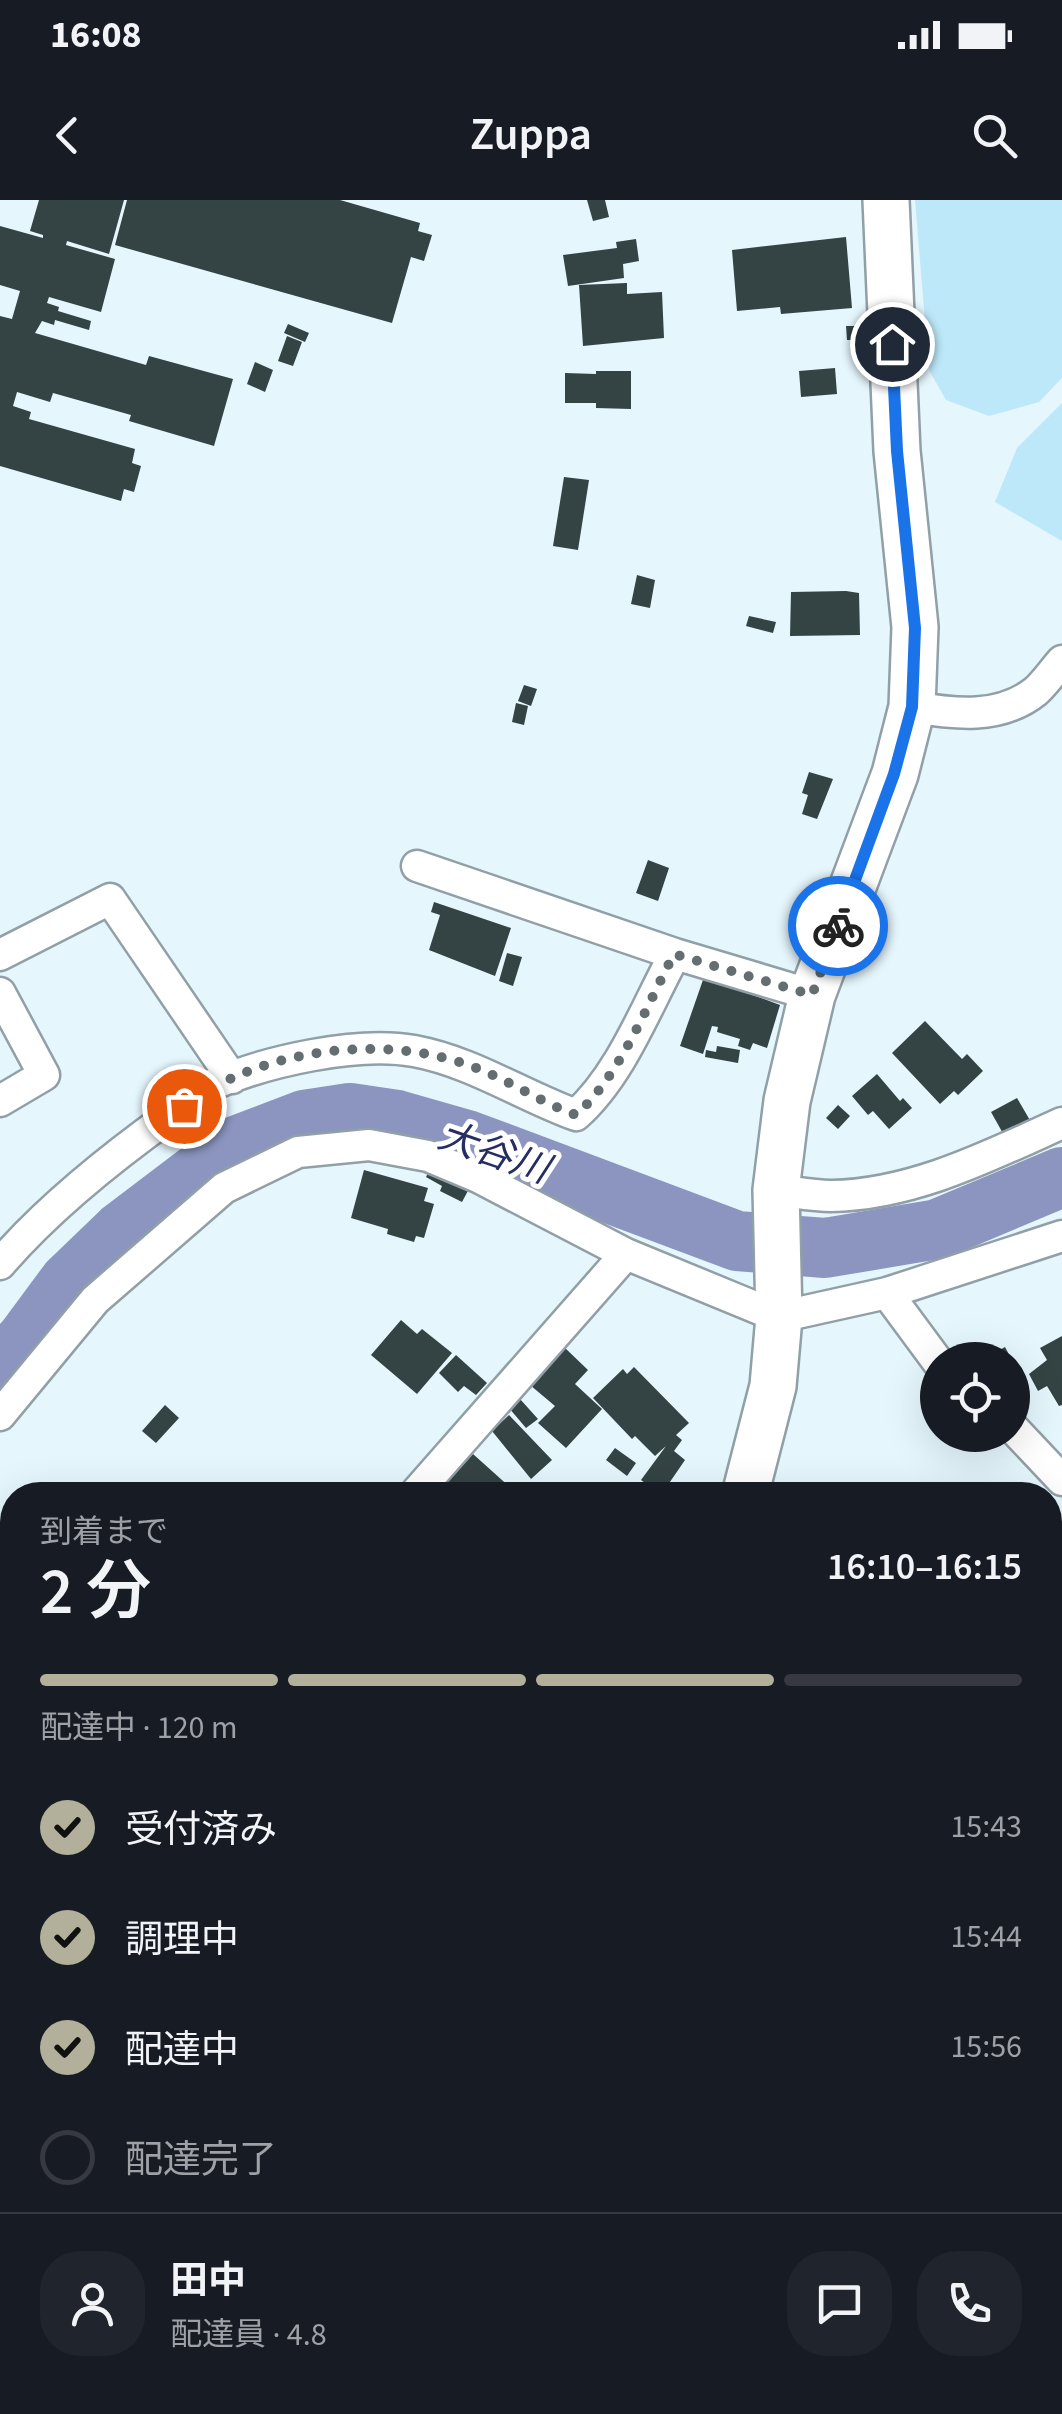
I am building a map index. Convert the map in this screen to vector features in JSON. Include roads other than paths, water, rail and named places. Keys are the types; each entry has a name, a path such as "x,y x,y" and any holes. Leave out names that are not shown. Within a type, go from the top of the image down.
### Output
{"street":[{"path":"748,1482 773,1386 780,1317 776,1200 787,1102 812,995 894,774 912,707 915,628 897,451 886,200"},
{"path":"912,707 961,715 993,711 1034,692 1062,660"},
{"path":"416,866 674,954 812,995"},
{"path":"0,955 110,899 232,1078"},
{"path":"0,1264 18,1243 128,1146 211,1086 279,1061 352,1051 411,1050 472,1066 576,1115 590,1103 622,1053 674,954"},
{"path":"0,994 44,1076 0,1100"},
{"path":"776,1200 877,1193 968,1166 1062,1123"},
{"path":"0,1416 96,1300 224,1188 298,1152 369,1145 428,1156 478,1177 626,1254 780,1317 886,1294 1062,1236"},
{"path":"425,1482 626,1254"},
{"path":"886,1294 923,1342"},
{"path":"1030,1446 1062,1480"}],"waterway":[{"name":"大谷川","path":"0,1369 69,1282 121,1232 233,1147 304,1120 350,1113 397,1120 467,1140 737,1241 825,1248 938,1229 1062,1177"}]}
